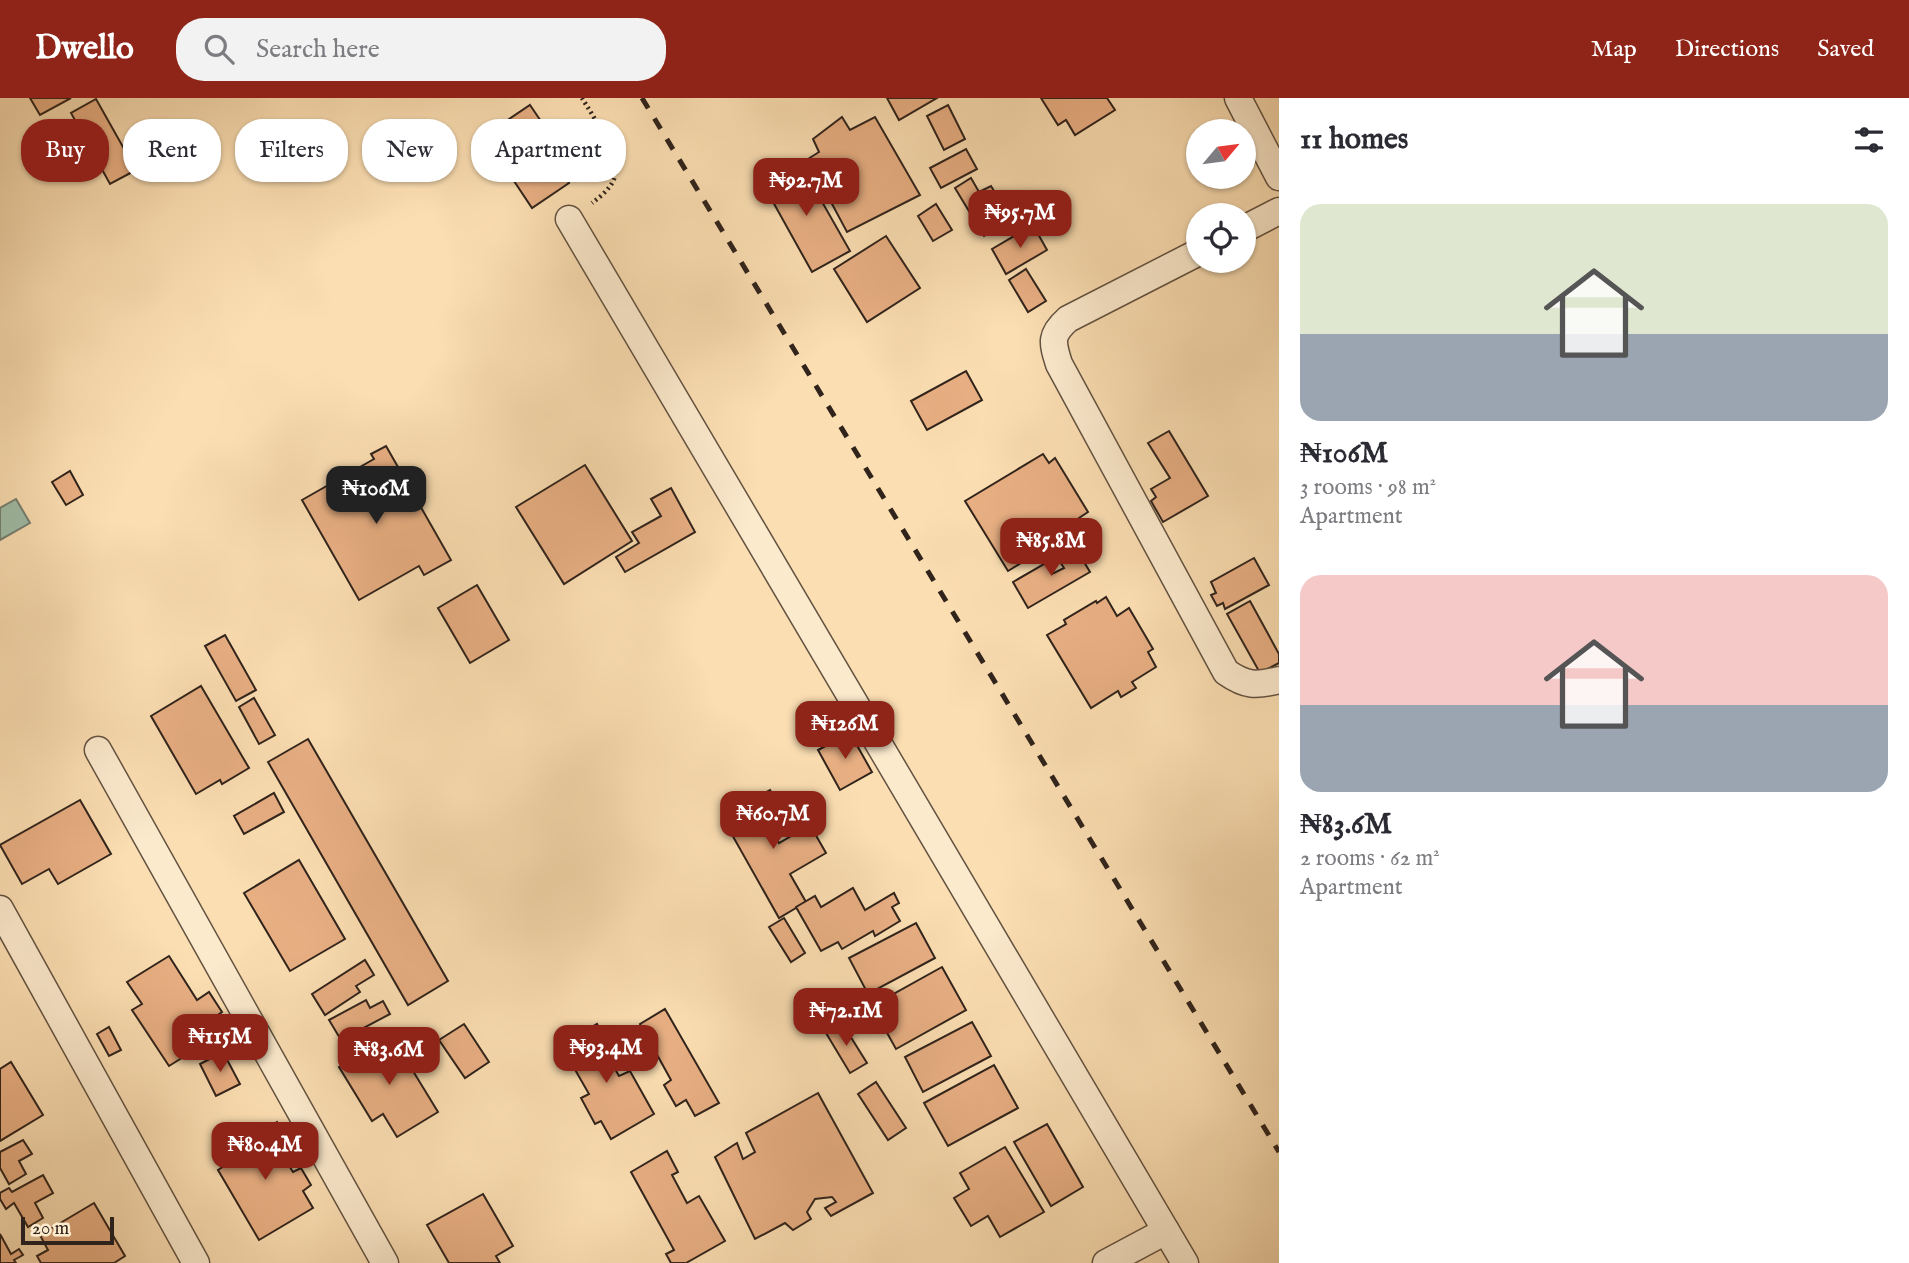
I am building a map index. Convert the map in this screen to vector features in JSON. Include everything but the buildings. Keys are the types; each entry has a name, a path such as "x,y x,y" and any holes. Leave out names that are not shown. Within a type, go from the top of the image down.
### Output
{"street":[{"path":"1238,98 1279,177"},
{"path":"1256,223 1279,211"},
{"path":"569,219 1185,1263"},
{"path":"1186,260 1068,319 1056,330 1053,344 1059,364 1226,672 1239,681 1260,685 1279,680"},
{"path":"99,750 384,1263"},
{"path":"0,909 196,1263"},
{"path":"1106,1263 1166,1231"}],"path":[{"path":"569,219 604,194 614,178 613,157 582,98"}],"shaded area":[{"path":"16,499 30,523 0,540 0,508"}],"railway":[{"path":"642,98 1279,1152"}]}
